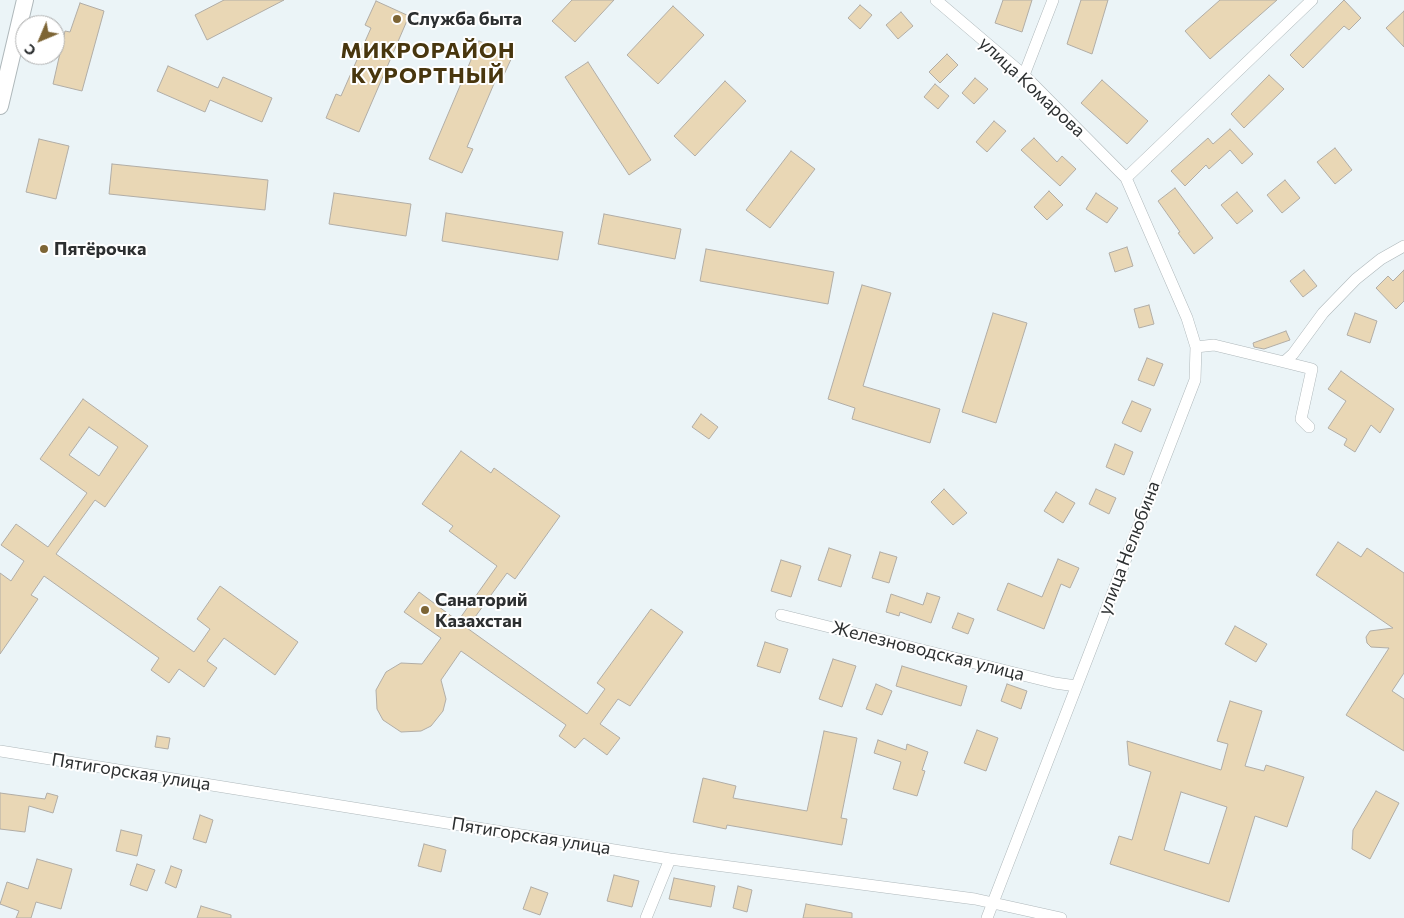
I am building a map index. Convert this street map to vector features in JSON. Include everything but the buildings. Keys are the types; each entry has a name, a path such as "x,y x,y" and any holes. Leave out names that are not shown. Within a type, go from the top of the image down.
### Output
{"main road":[{"path":"0,104 3,81 25,0"}],"street":[{"name":"улица Комарова","path":"936,0 1024,76 1126,178"},
{"path":"1024,76 1053,0"},
{"path":"1126,178 1312,0"},
{"name":"улица Нелюбина","path":"987,918 1194,380 1196,347 1187,318 1126,178"},
{"path":"1284,362 1293,354 1323,313 1356,279 1381,259 1404,246"},
{"path":"1196,347 1214,345 1312,369 1301,419 1309,427"},
{"name":"Железноводская улица","path":"781,615 1055,683 1076,686"},
{"name":"Пятигорская улица","path":"0,751 670,858 992,903 1061,918"},
{"path":"646,918 670,858"}],"place":[{"name":"Служба быта","path":"397,19"},
{"name":"Пятёрочка","path":"44,249"},
{"name":"Санаторий Казахстан","path":"425,610"}],"district":[{"name":"МИКРОРАЙОН КУРОРТНЫЙ","path":"428,64"}]}
